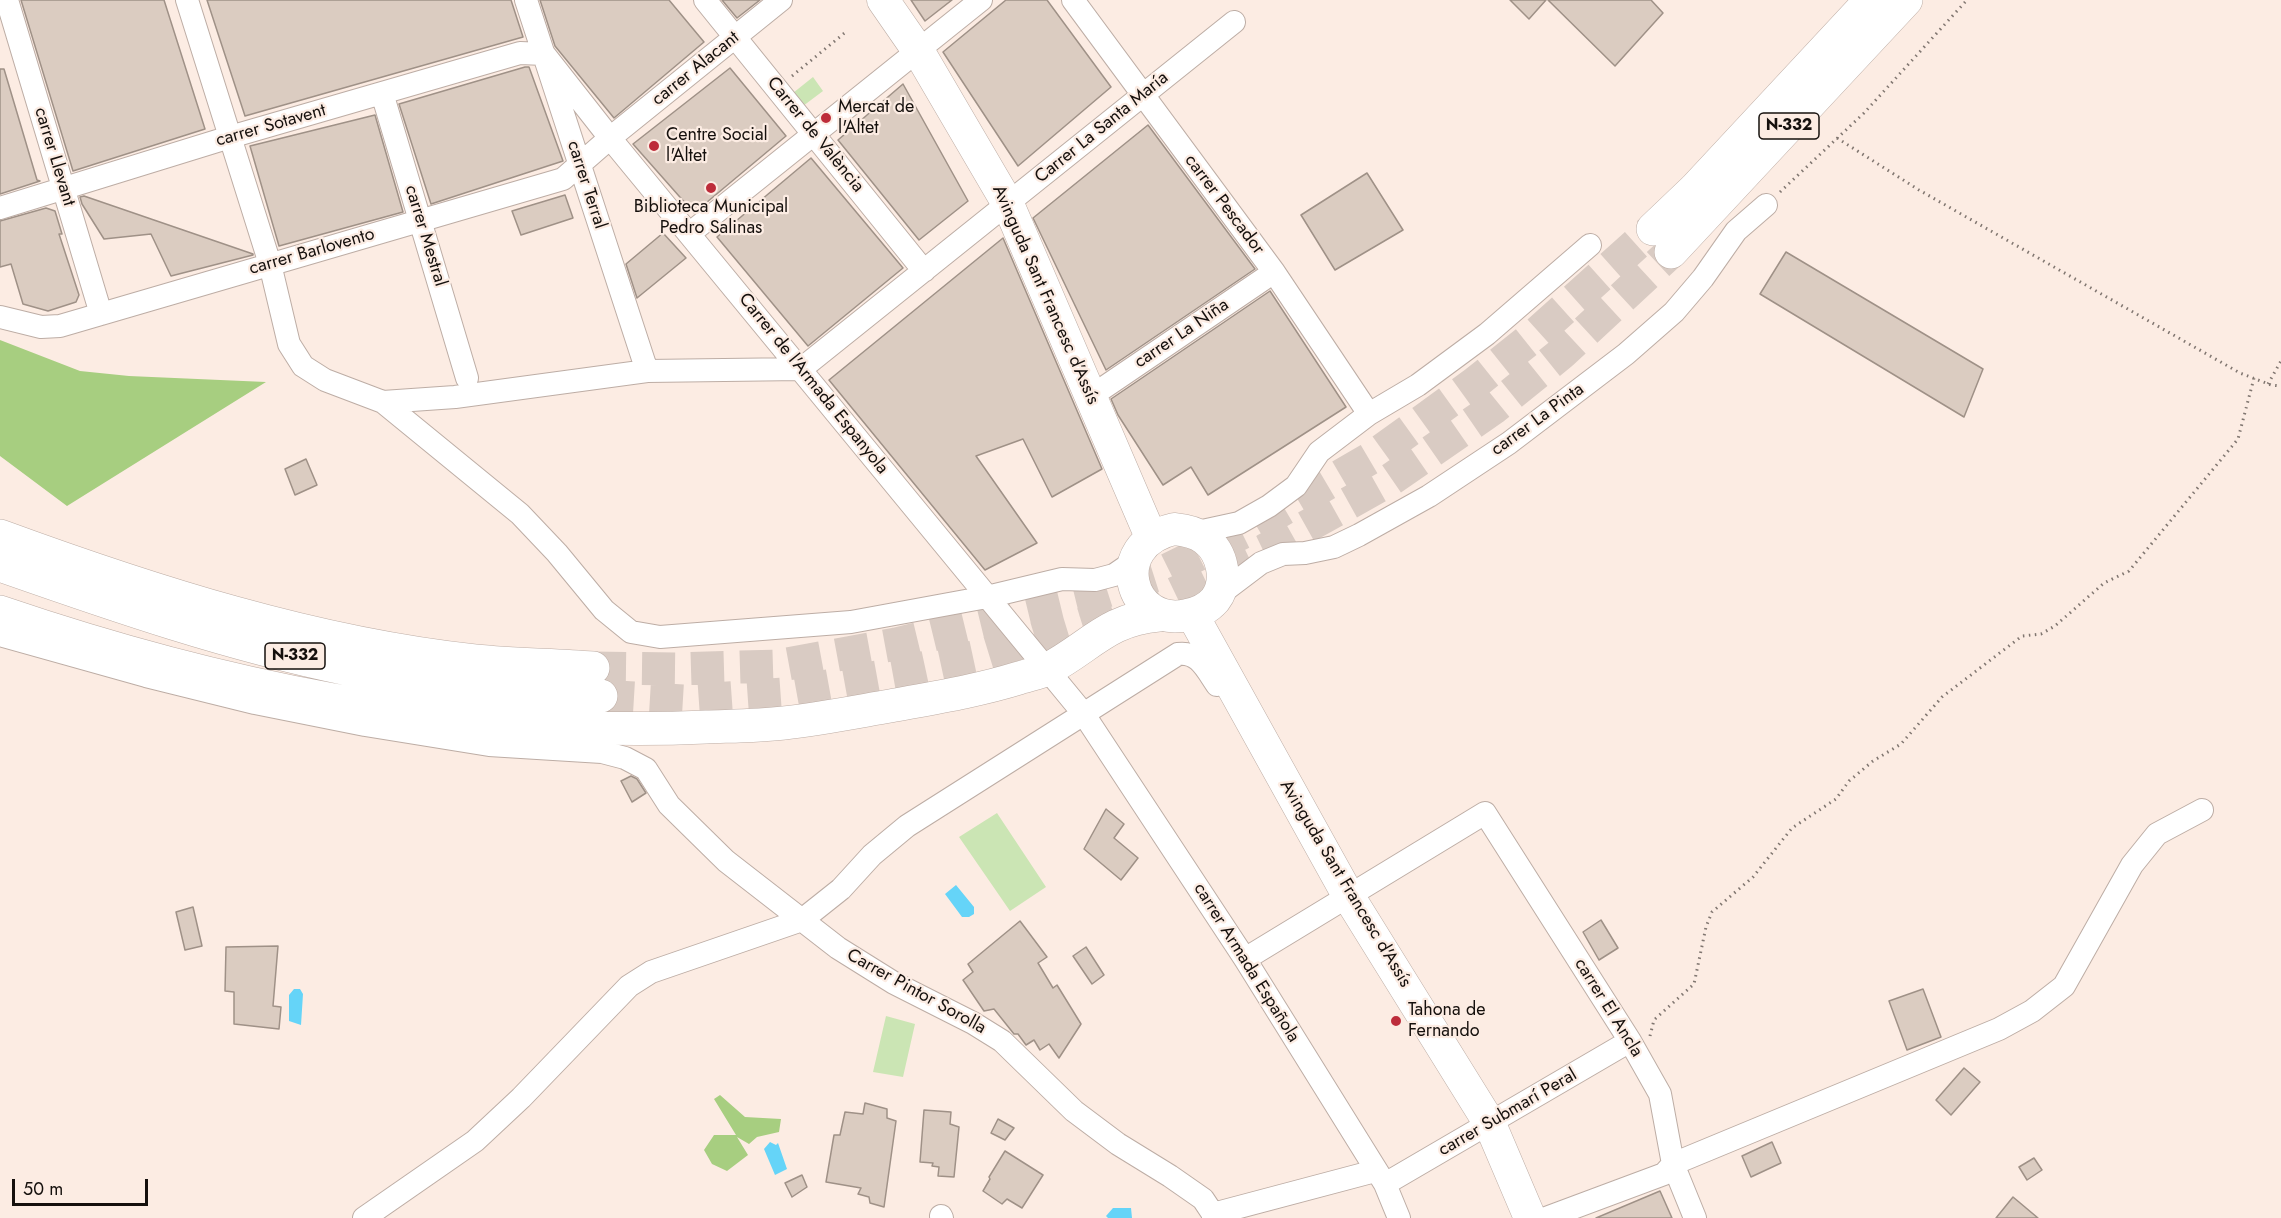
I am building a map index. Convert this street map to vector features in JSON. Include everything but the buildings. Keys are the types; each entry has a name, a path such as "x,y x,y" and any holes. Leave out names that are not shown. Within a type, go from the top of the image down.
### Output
{"highway":[{"name":"N-332","path":"1871,0 1695,189 1662,240 1906,0"},
{"name":"N-332","path":"0,536 101,572 223,610 331,637 597,682 532,693 455,687 347,669 224,638 104,601 0,565"},
{"path":"0,612 147,656 264,685 382,708 480,722 638,730 783,723 946,695 1005,682 1047,669 1112,627 1134,619 1159,615"}],"main road":[{"name":"Avinguda Sant Francesc d’Assís","path":"883,0 919,52 1008,204 1151,537"},
{"path":"1174,529 1193,533 1206,539 1221,562 1223,581 1220,594 1206,608 1192,614 1170,617 1159,615 1141,600 1134,582 1133,562 1139,549 1151,537 1174,529"},
{"name":"Avinguda Sant Francesc d'Assís","path":"1192,614 1349,897 1490,1124 1530,1218"}],"street":[{"name":"carrer Llevant","path":"7,0 101,314"},
{"path":"187,0 270,264 289,344 303,366 325,380 383,402 520,514 557,553 604,610 631,632 660,637 851,622 987,597 1062,579 1095,580 1114,575 1133,562"},
{"name":"carrer Terral","path":"526,0 647,370"},
{"name":"Carrer de València","path":"705,0 924,271"},
{"name":"carrer Alacant","path":"610,138 781,0"},
{"path":"689,234 919,52 981,0"},
{"name":"carrer Pescador","path":"1073,0 1274,272 1369,414"},
{"name":"Carrer La Santa María","path":"801,369 1234,22"},
{"name":"carrer Sotavent","path":"0,208 230,137 520,53 544,54"},
{"name":"Carrer de l'Armada Espanyola","path":"544,54 610,138 1083,714"},
{"name":"carrer Mestral","path":"382,93 467,378"},
{"name":"carrer Barlovento","path":"0,317 41,327 60,326 563,179 610,138"},
{"name":"carrer La Pinta","path":"1220,594 1261,563 1283,554 1305,554 1334,547 1359,535 1429,496 1509,443 1626,354 1674,312 1736,231 1766,205"},
{"path":"1193,533 1239,523 1269,507 1296,486 1319,452 1369,414 1418,385 1487,334 1590,245"},
{"name":"carrer La Niña","path":"1090,397 1274,272"},
{"path":"383,402 455,397 647,370 801,369"},
{"name":"carrer La Pinta","path":"1221,562 1261,563"},
{"name":"Carrer Pintor Sorolla","path":"0,635 146,676 244,700 365,725 489,745 602,752 625,758 646,768 669,805 726,861 838,948 894,983 973,1023 1002,1041 1074,1111 1118,1144 1203,1199 1213,1216"},
{"path":"364,1218 475,1141 521,1098 640,977 802,920 841,889 872,855 907,825 1178,654 1193,655 1200,661 1276,767"},
{"name":"carrer Armada Española","path":"1083,714 1245,959 1380,1177 1399,1218"},
{"path":"1546,1218 1664,1174 1673,1164 1999,1029 2032,1011 2064,986 2132,865 2157,834 2202,810"},
{"name":"carrer El Ancla","path":"1349,897 1485,813 1630,1041 1660,1094 1673,1164 1695,1218"},
{"path":"1245,959 1349,897"},
{"name":"carrer Submarí Peral","path":"1380,1177 1490,1124 1630,1041"},
{"path":"1213,1216 1380,1177"}],"path":[{"name":"N-332","path":"1766,205 1864,113 1967,0"},
{"path":"777,89 847,31"},
{"path":"1838,138 1919,190 2240,373 2268,384 2281,386"},
{"path":"2268,384 2281,361"},
{"path":"1642,1062 1654,1020 1694,984 1706,927 1712,912 1753,877 1792,828 1836,799 1849,781 1873,761 1901,744 1942,697 2022,636 2041,634 2055,626 2104,583 2129,571 2238,439 2254,378"}],"green space":[{"path":"813,77 823,91 803,106 793,93"},
{"path":"0,340 80,371 129,376 266,382 67,506 0,456"},
{"path":"997,813 1046,887 1010,911 959,837"},
{"path":"886,1016 915,1024 903,1077 873,1072"},
{"path":"720,1095 745,1117 781,1119 779,1132 757,1137 749,1144 737,1137 748,1155 727,1171 712,1164 704,1150 714,1135 736,1135 714,1099"}],"water":[{"path":"956,885 974,907 974,914 969,917 962,917 945,894"},
{"path":"294,989 300,989 303,994 301,1025 289,1021 289,995"},
{"path":"770,1142 776,1145 778,1143 787,1169 775,1175 764,1149"},
{"path":"1113,1208 1131,1208 1132,1218 1108,1218 1106,1216"}],"tunnel":[{"path":"593,668 677,669 777,666 896,644 1082,599 1157,575 1248,530 1371,458 1475,383 1535,335 1653,229"},
{"path":"601,696 685,701 783,694 978,656 1163,599 1265,550 1390,480 1494,408 1562,353 1671,252"}],"place":[{"name":"Mercat de l'Altet","path":"826,118"},
{"name":"Centre Social l'Altet","path":"654,146"},
{"name":"Biblioteca Municipal Pedro Salinas","path":"711,188"},
{"name":"Tahona de Fernando","path":"1396,1021"}]}
